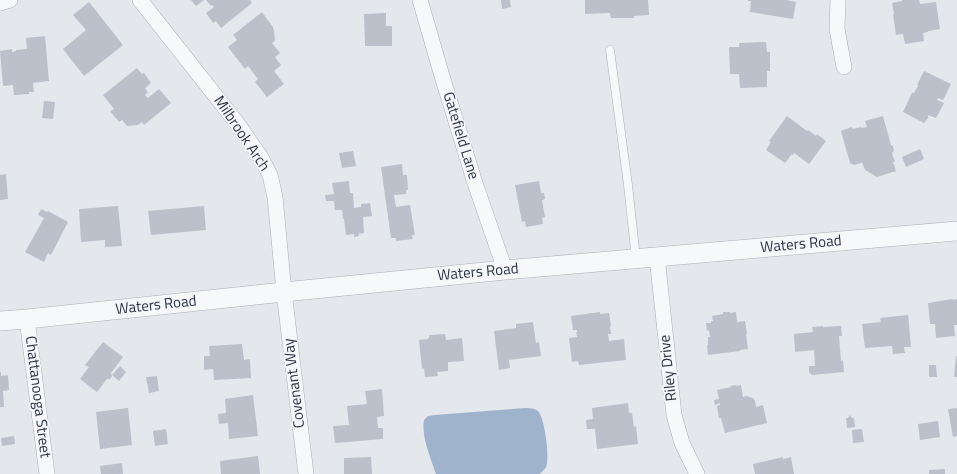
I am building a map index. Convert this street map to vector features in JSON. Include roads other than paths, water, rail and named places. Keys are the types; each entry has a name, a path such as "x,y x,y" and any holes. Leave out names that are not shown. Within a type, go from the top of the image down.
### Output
{"street":[{"path":"0,3 10,0"},
{"name":"Milbrook Arch","path":"140,0 237,123 262,159 270,175 275,197 284,292"},
{"name":"Gatefield Lane","path":"420,0 473,175 505,270"},
{"path":"838,0 837,29 844,67"},
{"name":"Waters Road","path":"0,321 27,320 505,270 957,231"},
{"name":"Riley Drive","path":"657,257 674,414 682,443 697,474"},
{"name":"Covenant Way","path":"284,292 306,474"},
{"name":"Chattanooga Street","path":"27,320 47,474"}],"lane":[{"path":"610,50 636,259"}],"water":[{"path":"525,408 538,411 543,421 547,445 547,464 545,469 539,474 436,474 427,447 423,426 424,420 428,416"}]}
